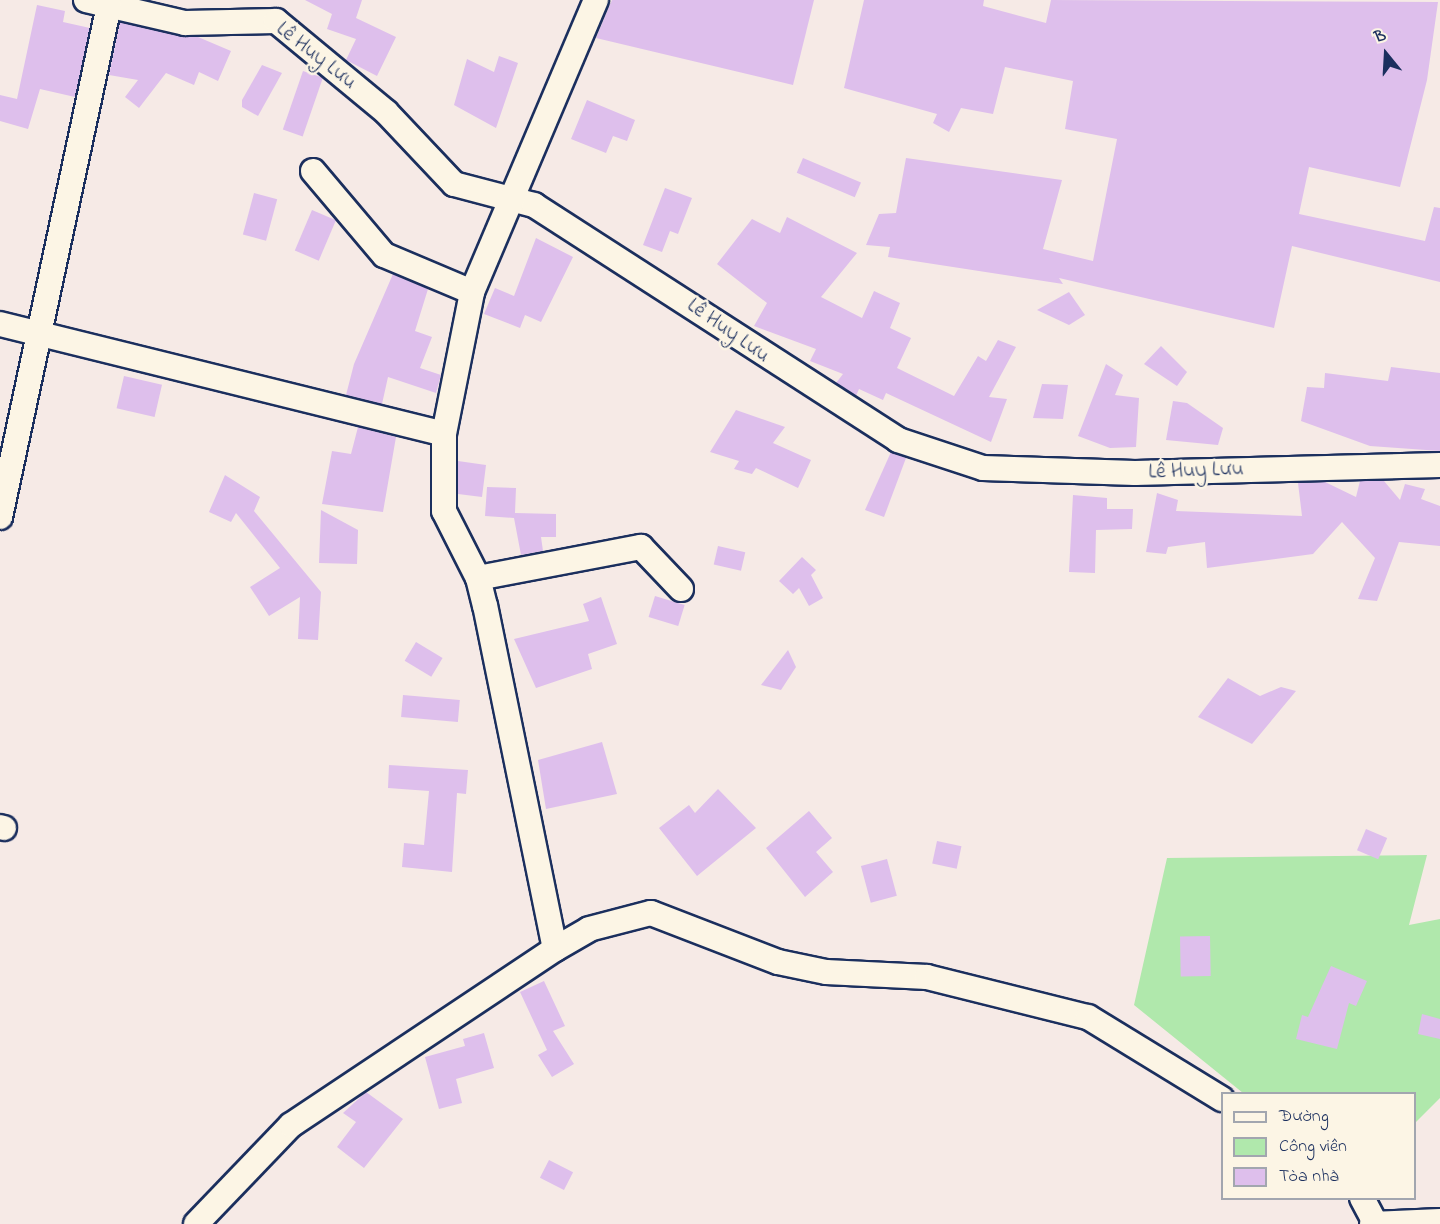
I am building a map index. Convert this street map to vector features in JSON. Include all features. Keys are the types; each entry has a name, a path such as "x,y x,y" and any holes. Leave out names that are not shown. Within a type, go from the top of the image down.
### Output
{"street":[{"path":"555,949 478,578 444,511 444,434 472,292 596,0"},
{"path":"0,517 41,333 98,3"},
{"name":"Lê Huy Lưu","path":"98,3 185,23 276,21 386,112 454,184 512,196 656,281 816,392 897,440 983,468 1135,473 1440,465"},
{"path":"313,171 384,255 472,292"},
{"path":"0,324 444,434"},
{"path":"478,578 641,547 681,589"},
{"path":"196,1224 291,1125 555,949 589,929 651,913 778,962 826,972 927,977 1088,1017 1221,1098"},
{"path":"1363,1200 1373,1223 1440,1221"}],"green space":[{"path":"1427,855 1409,925 1440,919 1440,1098 1416,1122 1416,1092 1242,1092 1134,1005 1167,858"}],"building":[{"path":"305,0 362,0 356,18 396,37 377,76 346,60 356,39 327,29 332,14"},
{"path":"612,0 814,0 793,85 596,38"},
{"path":"864,0 984,0 983,6 1046,23 1051,0 1438,2 1427,80 1400,187 1309,167 1299,214 1425,241 1434,207 1440,208 1440,282 1292,246 1274,328 1059,278 1063,284 888,257 890,247 866,245 879,214 896,213 906,158 1062,180 1043,249 1093,261 1117,139 1065,129 1073,81 1005,67 993,114 961,108 949,132 933,123 937,114 844,88"},
{"path":"37,5 65,11 63,22 90,28 75,97 40,89 28,129 0,121 0,95 17,99"},
{"path":"120,22 198,37 231,51 218,81 199,72 194,85 166,73 139,108 125,97 138,80 109,75"},
{"path":"499,56 518,63 496,128 454,105 467,59 494,72"},
{"path":"262,65 282,73 258,116 242,107 242,100"},
{"path":"303,71 323,78 303,136 283,130"},
{"path":"587,100 635,120 627,141 613,136 606,153 571,139"},
{"path":"803,158 861,183 855,197 797,173"},
{"path":"665,188 692,198 678,234 670,231 662,252 643,245"},
{"path":"254,193 277,199 266,241 243,235"},
{"path":"312,210 336,220 319,261 295,251"},
{"path":"787,217 857,253 821,297 862,318 874,291 900,303 890,328 911,338 897,368 954,396 978,356 986,361 998,340 1016,347 989,397 1007,399 991,442 886,393 883,400 859,389 856,396 836,383 843,374 810,361 816,349 754,326 767,303 717,264 752,219 780,233"},
{"path":"536,238 573,257 541,322 525,315 520,328 484,314 495,288 514,296"},
{"path":"393,274 428,289 415,331 432,337 420,368 441,375 436,393 388,377 382,404 346,395 354,364"},
{"path":"1069,292 1085,315 1069,325 1037,310"},
{"path":"1161,346 1187,372 1177,386 1144,364"},
{"path":"1106,364 1123,375 1115,395 1139,398 1136,447 1110,448 1078,436"},
{"path":"1391,367 1440,373 1440,451 1370,446 1301,421 1307,387 1324,388 1325,373 1388,381"},
{"path":"124,376 162,385 155,417 117,408"},
{"path":"1042,384 1068,385 1063,419 1033,418"},
{"path":"1173,401 1187,403 1223,428 1218,445 1166,440"},
{"path":"736,410 785,427 773,443 811,460 798,488 756,468 752,474 734,469 739,461 710,452"},
{"path":"358,427 396,437 383,512 322,504 332,451 351,454"},
{"path":"891,452 906,458 884,517 865,510"},
{"path":"458,461 486,465 482,497 458,494"},
{"path":"225,475 260,497 254,511 321,592 318,640 298,639 300,597 269,616 250,587 280,568 236,513 231,522 209,512"},
{"path":"1360,481 1384,481 1400,500 1405,484 1425,489 1421,499 1440,506 1440,546 1399,542 1377,601 1358,599 1375,558 1342,522 1313,554 1207,568 1205,542 1168,547 1166,554 1146,552 1157,493 1178,500 1176,511 1302,516 1298,483 1325,482 1356,497"},
{"path":"487,487 516,488 515,513 556,514 556,537 541,537 543,551 521,555 514,518 485,516"},
{"path":"1073,495 1107,498 1107,509 1133,509 1132,529 1096,530 1095,573 1069,572"},
{"path":"321,510 358,530 357,564 319,563"},
{"path":"718,546 745,552 741,571 714,565"},
{"path":"802,557 816,570 811,575 823,598 809,606 799,588 793,594 779,581"},
{"path":"655,596 685,605 678,626 649,617"},
{"path":"601,597 617,644 588,654 592,669 536,688 514,639 589,621 583,604"},
{"path":"416,642 443,658 431,677 405,661"},
{"path":"788,650 796,667 781,690 761,685"},
{"path":"1228,678 1260,696 1281,687 1296,691 1252,744 1198,717"},
{"path":"403,695 460,700 458,722 401,717"},
{"path":"602,742 617,794 546,809 538,760"},
{"path":"389,765 468,770 466,794 457,793 452,872 402,867 404,843 424,845 429,791 388,788"},
{"path":"718,789 756,828 697,876 659,828 689,805 695,813"},
{"path":"809,811 832,838 816,852 833,872 805,897 766,848"},
{"path":"1366,829 1387,838 1378,859 1357,850"},
{"path":"937,841 961,846 957,869 932,863"},
{"path":"887,859 897,896 871,903 861,866"},
{"path":"1210,936 1211,976 1181,977 1180,937"},
{"path":"1331,966 1367,981 1356,1006 1349,1003 1337,1049 1296,1039 1302,1015 1308,1017"},
{"path":"544,981 565,1026 553,1031 574,1064 552,1077 538,1055 547,1050 520,992"},
{"path":"1422,1014 1440,1019 1440,1039 1418,1034"},
{"path":"484,1033 494,1068 456,1079 462,1103 439,1109 425,1057 465,1046 463,1039"},
{"path":"366,1092 403,1119 364,1168 337,1147 356,1122 343,1113"},
{"path":"549,1160 573,1172 564,1190 540,1178"}]}
